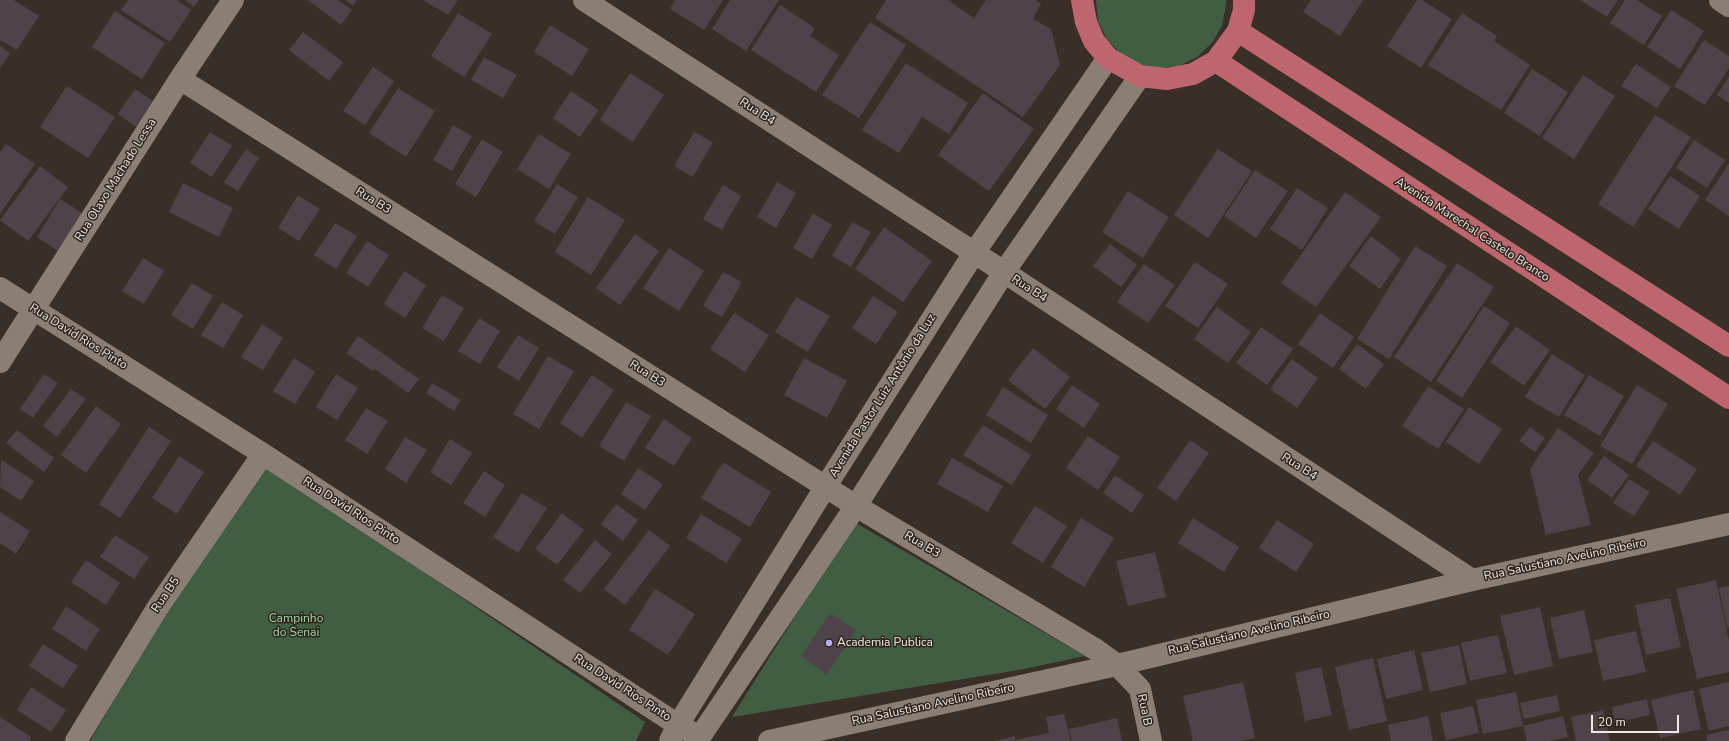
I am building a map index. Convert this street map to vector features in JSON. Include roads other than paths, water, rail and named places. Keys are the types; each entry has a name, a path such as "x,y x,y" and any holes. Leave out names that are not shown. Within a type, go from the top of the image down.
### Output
{"main road":[{"path":"1082,0 1086,22 1094,41 1108,58 1140,76 1167,79 1193,74 1216,61 1238,31 1244,10 1244,0"},
{"path":"1238,31 1729,346"},
{"name":"Avenida Marechal Castelo Branco","path":"1216,61 1729,398"}],"street":[{"name":"Rua Olavo Machado Lessa","path":"0,362 180,79 233,0"},
{"name":"Rua B4","path":"584,0 1004,272 1472,580"},
{"path":"1720,0 1729,6"},
{"name":"Avenida Pastor Luiz Antônio da Luz","path":"674,733 826,486 974,253 1108,58"},
{"path":"699,739 856,506 1004,272 1140,76"},
{"name":"Rua B3","path":"180,79 856,506 1095,649 1117,665"},
{"name":"Rua David Rios Pinto","path":"0,288 263,454 674,733 699,739"},
{"name":"Rua B5","path":"76,741 158,607 263,454"},
{"name":"Rua Salustiano Avelino Ribeiro","path":"769,741 1117,665 1472,580 1729,524"},
{"name":"Rua B","path":"1117,665 1140,689 1151,741"}],"place":[{"name":"Academia Publica","path":"829,643"}],"park label":[{"name":"Campinho do Senai","path":"296,626"}]}
